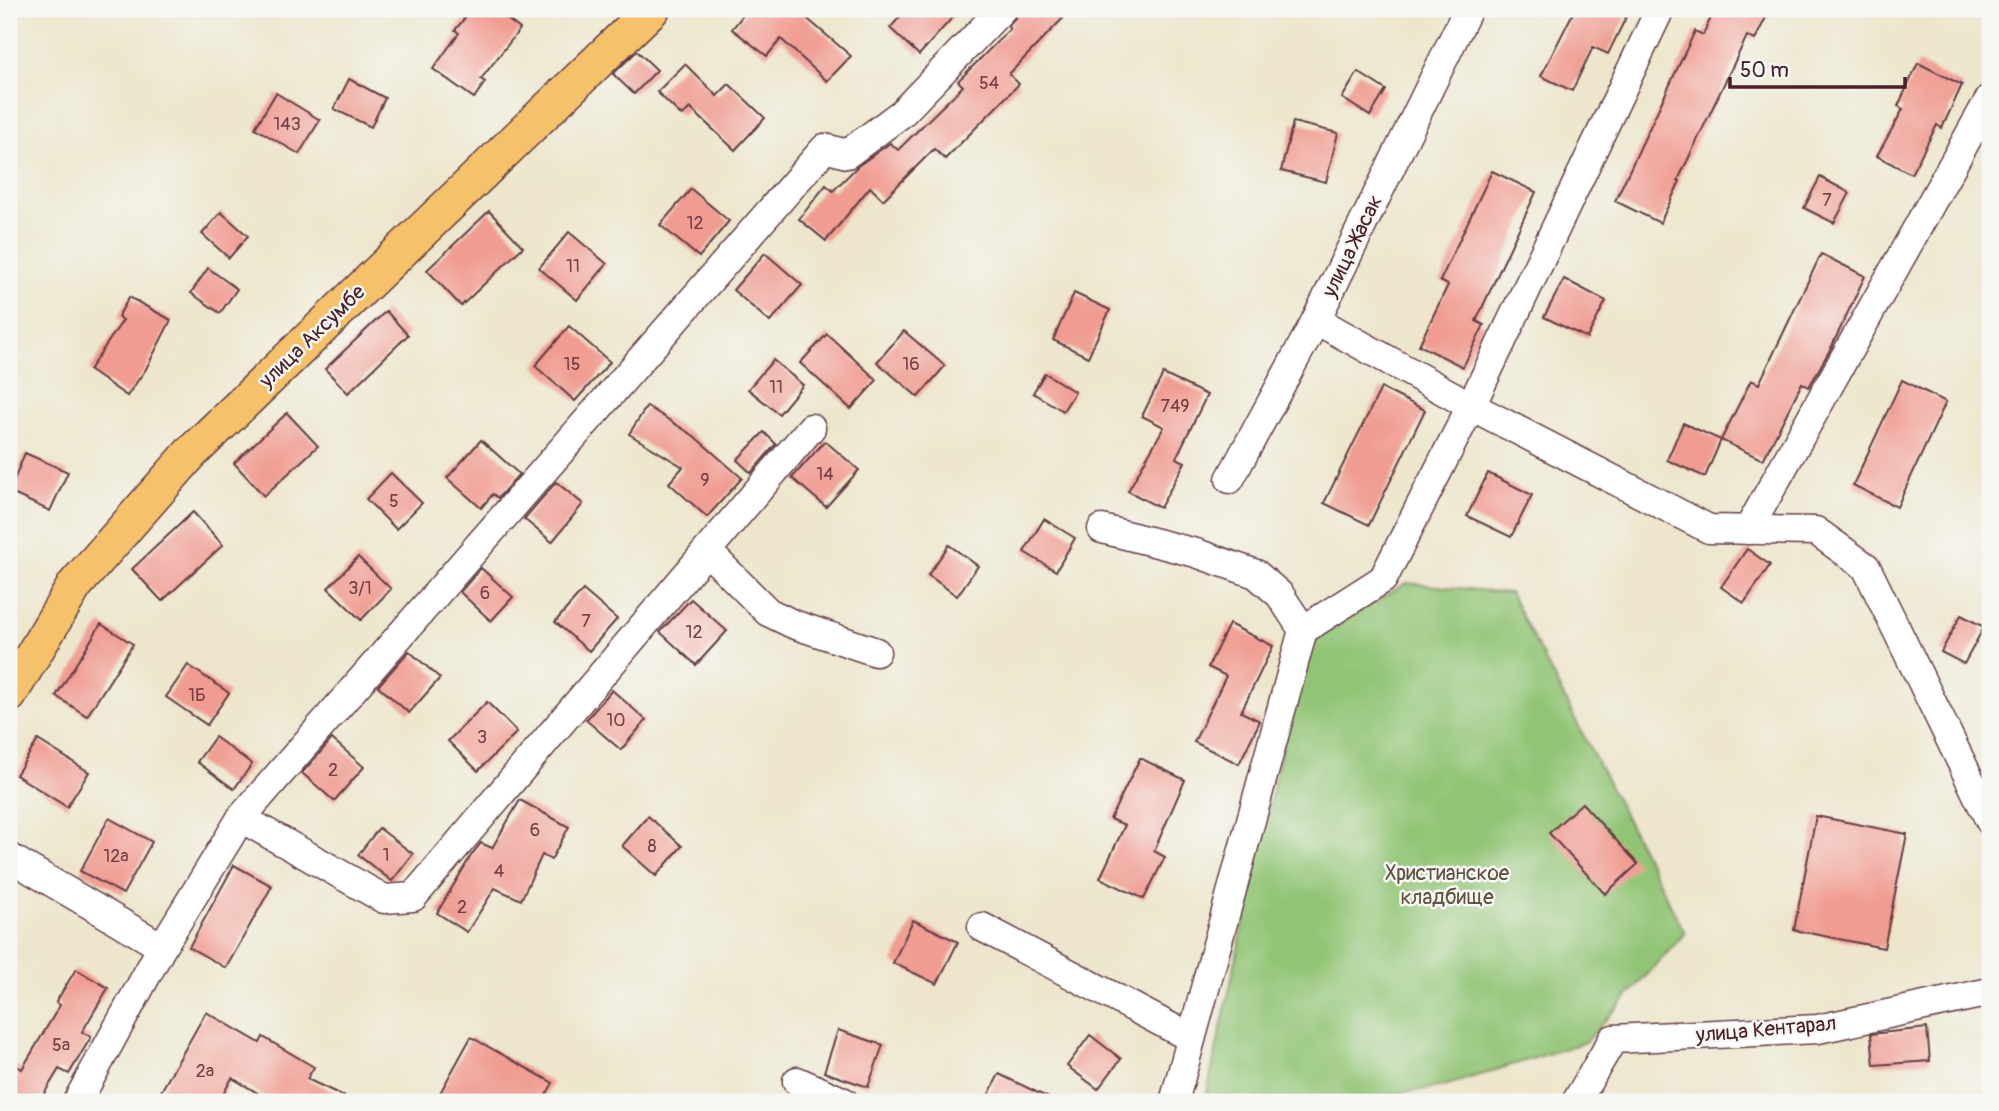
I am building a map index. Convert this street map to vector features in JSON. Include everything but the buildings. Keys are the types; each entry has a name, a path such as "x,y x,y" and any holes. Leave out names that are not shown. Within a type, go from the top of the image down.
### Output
{"main road":[{"name":"улица Аксумбе","path":"9,695 75,585 191,453 652,9"}],"street":[{"path":"77,1102 162,947 240,818 825,148 847,154 902,113 1002,9"},
{"name":"улица Жасак","path":"1230,480 1316,320 1468,9"},
{"path":"1174,1102 1303,630 1383,579 1471,406 1660,9"},
{"path":"1748,530 1990,98"},
{"path":"1316,320 1471,406 1709,529 1816,531 1866,567 1989,813"},
{"path":"240,818 384,899 413,897 811,428"},
{"path":"1102,529 1196,553 1256,574 1280,595 1303,630"},
{"path":"707,551 768,612 793,624 876,652"},
{"path":"9,857 162,947"},
{"path":"982,927 1191,1038"},
{"name":"улица Кентарал","path":"1576,1102 1613,1039 1818,1029 1990,992"},
{"path":"797,1081 844,1102"}],"green space":[{"name":"Христианское кладбище","path":"1406,583 1510,593 1685,933 1586,1042 1444,1086 1345,1102 1205,1102 1300,664 1312,641"}]}
